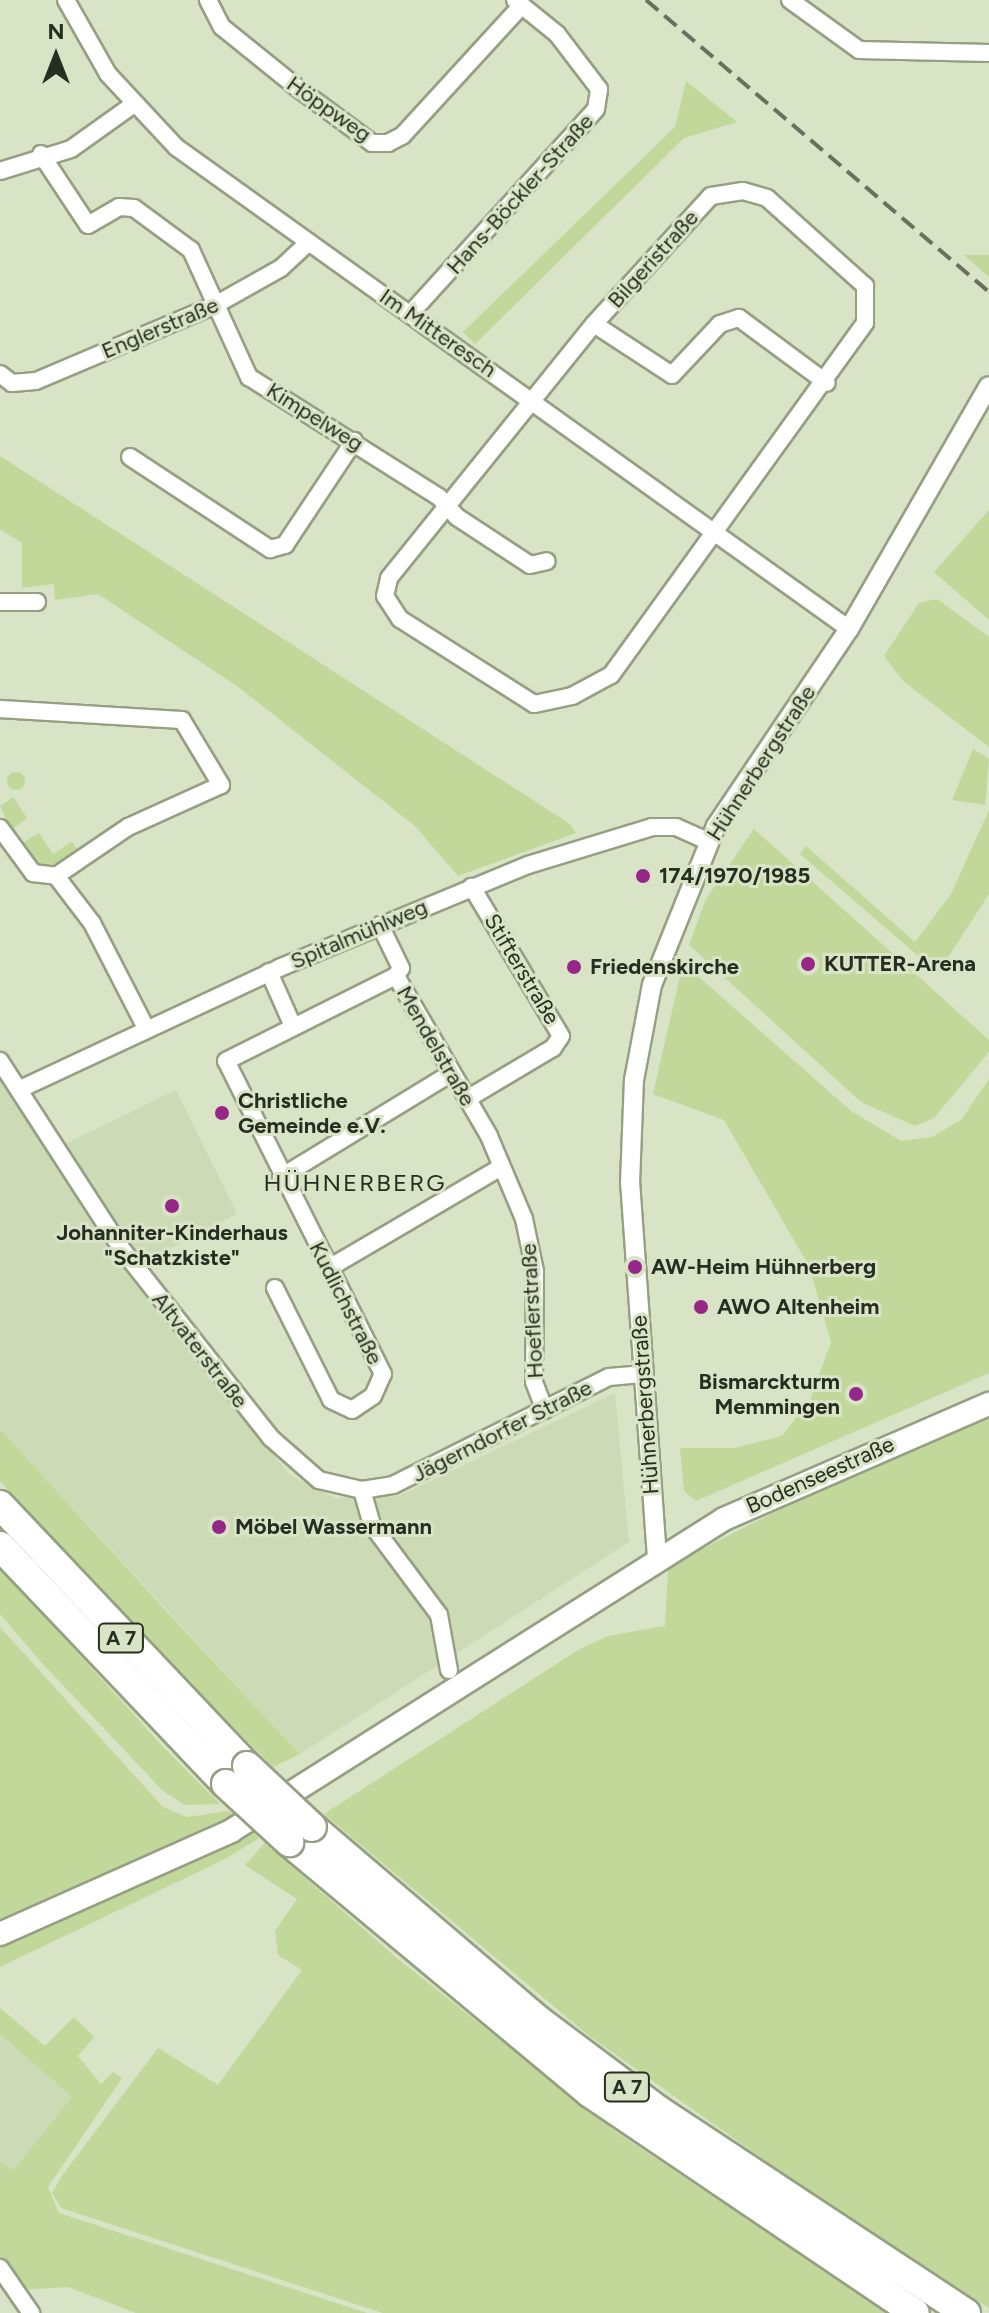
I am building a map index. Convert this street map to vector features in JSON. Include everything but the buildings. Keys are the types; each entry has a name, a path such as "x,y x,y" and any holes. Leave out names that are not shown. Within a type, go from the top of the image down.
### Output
{"highway":[{"name":"A 7","path":"0,1505 237,1775"},
{"name":"A 7","path":"0,1546 300,1834 590,2093 915,2313"},
{"name":"A 7","path":"300,1834 658,2110 966,2313"}],"main road":[{"name":"Bodenseestraße","path":"0,1934 244,1824 657,1558 793,1486 989,1404"}],"street":[{"name":"Im Mitteresch","path":"66,0 134,104 176,147 849,629"},
{"name":"Höppweg","path":"208,0 222,27 372,143 388,143 402,136 518,3"},
{"path":"790,0 859,50 989,53"},
{"name":"Hans-Böckler-Straße","path":"411,313 596,109 599,89 557,34 518,3"},
{"path":"0,171 41,154 71,149 134,104"},
{"name":"Kimpelweg","path":"41,154 88,225 119,207 134,208 191,250 249,377 354,441 530,565 547,561"},
{"name":"Bilgeristraße","path":"743,191 767,198 865,286 865,323 827,383 711,528 611,675 572,696 534,704 400,619 385,596 389,578 594,324 711,196 743,191"},
{"name":"Englerstraße","path":"0,374 12,383 36,381 217,304 281,268 309,242"},
{"path":"594,324 672,375 720,324 739,318 827,383"},
{"name":"Hühnerbergstraße","path":"657,1558 630,1183 634,1080 664,945 709,842 849,629 989,386"},
{"path":"130,457 270,549 285,545 354,441"},
{"path":"0,602 37,602"},
{"path":"0,709 182,720 221,785 128,827 56,876 33,873 0,828"},
{"name":"Spitalmühlweg","path":"20,1089 269,972 472,887 652,827 676,827 709,842"},
{"path":"56,876 92,923 146,1028"},
{"name":"Stifterstraße","path":"467,1099 553,1048 561,1036 472,887"},
{"name":"Mendelstraße","path":"380,925 401,968 396,976 467,1099 501,1167"},
{"path":"269,972 292,1024 396,976"},
{"name":"Kudlichstraße","path":"275,1288 331,1400 352,1410 373,1396 383,1374 228,1074 231,1055 292,1024"},
{"name":"Altvaterstraße","path":"0,1061 121,1248 271,1438 319,1480 362,1490"},
{"path":"281,1177 450,1074"},
{"path":"329,1268 501,1167"},
{"name":"Hoeflerstraße","path":"501,1167 530,1241 534,1382 545,1410"},
{"name":"Jägerndorfer Straße","path":"362,1490 411,1478 609,1377 642,1374"},
{"path":"362,1490 372,1525 439,1615 449,1670"},
{"path":"0,2268 31,2313"}],"shaded area":[{"name":"Möbel Wassermann","path":"0,1079 113,1257 290,1475 335,1498 399,1496 615,1393 629,1542 300,1754 0,1429"},
{"path":"176,1090 237,1214 144,1262 63,1145"},
{"path":"0,2034 72,2097 13,2170 0,2161"}],"green space":[{"path":"686,81 737,122 684,138 475,344 463,332 675,127"},
{"path":"964,255 989,255 989,277"},
{"path":"0,456 570,824 576,833 458,876 415,826 237,686 98,594 55,600 54,584 22,588 22,543 0,529"},
{"path":"989,510 989,620 934,572"},
{"path":"937,599 989,637 989,747 903,681 884,656 919,603"},
{"path":"973,749 989,759 985,805 952,800"},
{"path":"12,772 20,772 25,781 23,788 12,790 7,785 7,777"},
{"path":"13,797 27,818 11,830 0,806"},
{"path":"989,810 989,894 938,973 800,854 806,846 915,942 951,894"},
{"name":"KUTTER-Arena","path":"754,829 989,1040 989,1052 934,1118 915,1126 861,1102 689,945 706,899"},
{"path":"39,833 53,854 72,842 78,850 42,871 22,843"},
{"path":"683,963 851,1111 901,1141 932,1137 961,1120 989,1079 989,1373 696,1501 684,1491 680,1448 734,1448 782,1436 810,1400 831,1342 809,1266 724,1120 653,1094"},
{"path":"989,1418 989,2308 825,2203 588,2035 324,1814 578,1650 608,1636 665,1626 668,1570 700,1550 844,1477"},
{"path":"0,1429 300,1754 273,1767 92,1585 0,1481"},
{"path":"0,1567 164,1748 220,1804 185,1805 163,1791 42,1663 0,1614"},
{"path":"0,1627 163,1807 187,1817 229,1811 237,1818 0,1925"},
{"path":"249,1829 259,1838 227,1858 0,1967 0,1943"},
{"path":"265,1843 398,1959 619,2134 889,2313 383,2313 61,2208 52,2193 61,2177 158,2048 218,2085 302,1970 278,1955 275,1931 297,1899 245,1865"},
{"path":"0,2008 45,2046 74,2017 94,2037 78,2056 101,2084 113,2072 122,2078 48,2187 59,2213 367,2313 136,2313 68,2287 22,2290 0,2260 0,2161 13,2170 72,2097 0,2034"}],"railway":[{"path":"646,0 989,292"}],"place":[{"name":"174/1970/1985","path":"643,876"},
{"name":"KUTTER-Arena","path":"808,964"},
{"name":"Friedenskirche","path":"574,967"},
{"name":"Christliche Gemeinde e.V.","path":"222,1113"},
{"name":"Johanniter-Kinderhaus \"Schatzkiste\"","path":"172,1206"},
{"name":"AW-Heim Hühnerberg","path":"635,1267"},
{"name":"AWO Altenheim","path":"701,1307"},
{"name":"Bismarckturm Memmingen","path":"856,1394"},
{"name":"Möbel Wassermann","path":"219,1527"}],"district":[{"name":"HÜHNERBERG","path":"355,1183"}]}
